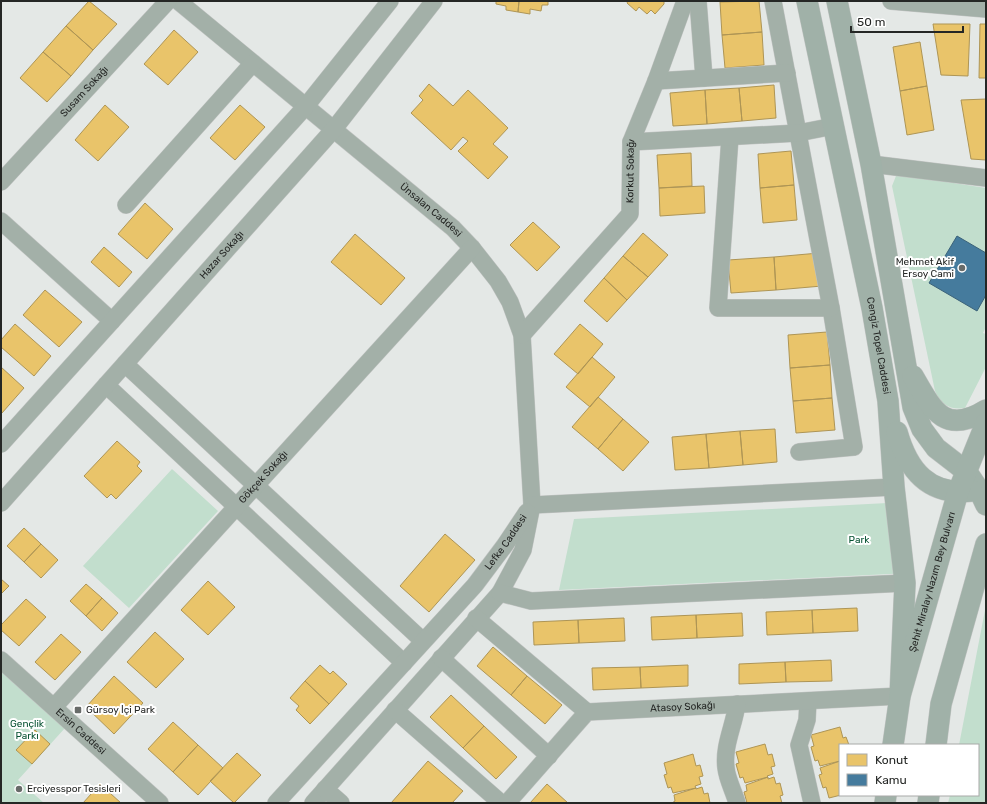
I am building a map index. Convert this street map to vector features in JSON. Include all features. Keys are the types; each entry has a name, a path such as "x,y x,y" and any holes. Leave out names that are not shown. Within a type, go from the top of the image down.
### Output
{"main road":[{"name":"Cengiz Topel Caddesi","path":"807,1 872,308 888,401 894,487 905,583 900,696"},
{"path":"837,1 871,164 913,407 922,429 936,448 967,472 984,494"},
{"path":"906,364 931,408 940,416 951,420 963,420 975,417 986,410"},
{"path":"888,401 903,452 915,471 933,486 947,491 984,494"},
{"name":"Şehit Miralay Nazım Bey Bulvarı","path":"893,744 900,696 958,492 986,423"},
{"path":"936,744 941,704 986,544"}],"street":[{"name":"Susam Sokağı","path":"1,182 168,1"},
{"name":"Ünsalan Caddesi","path":"178,1 453,228 472,248 498,281 510,302 522,335 532,505"},
{"path":"1,444 306,106 390,1"},
{"name":"Hazar Sokağı","path":"1,503 334,129 434,1"},
{"name":"Korkut Sokağı","path":"522,335 630,214 631,142 656,81 684,1"},
{"path":"698,1 704,78"},
{"path":"772,1 831,308 854,447 799,452"},
{"path":"891,1 986,9"},
{"path":"126,205 253,63"},
{"path":"656,81 787,73"},
{"path":"631,142 798,133 834,126"},
{"path":"730,136 718,308 831,308"},
{"path":"871,164 986,178"},
{"path":"1,221 112,321"},
{"name":"Gökçek Sokağı","path":"54,707 472,248"},
{"path":"125,364 423,642"},
{"path":"106,385 404,663"},
{"path":"532,505 894,487"},
{"name":"Lefke Caddesi","path":"313,803 476,618 500,593 522,550 532,505"},
{"name":"Lefke Caddesi","path":"276,803 475,585 505,545 532,505"},
{"path":"500,593 531,601 905,583"},
{"path":"476,618 587,712 507,803"},
{"path":"441,658 549,756"},
{"name":"Ersin Caddesi","path":"1,660 160,803"},
{"name":"Atasoy Sokağı","path":"587,712 900,696"},
{"path":"808,701 807,720 799,745 812,803"},
{"path":"737,704 734,723 726,745 725,758 726,770 737,803"},
{"path":"395,710 501,803"},
{"path":"325,789 341,803"}],"green space":[{"path":"902,175 986,188 986,327 983,333 986,334 986,367 965,408 947,406 940,400 935,391 892,186 896,176"},
{"path":"172,469 218,511 129,608 83,566"},
{"name":"Park","path":"907,502 910,573 559,590 574,519"},
{"path":"986,605 986,803 948,803 950,796 979,796 979,744 959,744"},
{"name":"Gençlik Parkı","path":"1,670 65,728 18,780 44,803 1,803"}],"building: Konut":[{"path":"89,1 117,24 93,50 66,26"},
{"path":"496,1 519,1 518,12 506,10 506,6 496,4"},
{"path":"519,1 548,1 548,5 542,5 541,11 530,9 530,14 518,12"},
{"path":"628,1 664,1 664,4 655,14 651,10 647,14 639,7 636,11 627,3"},
{"path":"759,1 762,32 722,35 720,2"},
{"path":"933,24 970,24 968,76 941,75"},
{"path":"980,24 986,24 986,78 979,78"},
{"path":"66,26 93,50 71,76 43,52"},
{"path":"174,30 198,52 168,85 144,64"},
{"path":"762,32 764,65 725,68 722,35"},
{"path":"920,42 927,86 900,91 893,47"},
{"path":"43,52 71,76 47,102 20,78"},
{"path":"429,84 453,106 468,90 508,128 493,144 508,157 488,179 458,151 468,141 463,137 451,150 411,113 423,100 419,96"},
{"path":"774,85 776,118 742,121 739,88"},
{"path":"927,86 934,130 907,135 900,91"},
{"path":"739,88 742,121 707,124 705,90"},
{"path":"705,90 707,124 673,126 670,93"},
{"path":"986,99 986,160 971,159 961,100"},
{"path":"105,105 129,127 98,161 75,140"},
{"path":"240,105 265,127 235,160 210,138"},
{"path":"791,151 794,185 760,188 758,154"},
{"path":"691,153 692,186 659,188 657,155"},
{"path":"794,185 797,220 763,223 760,188"},
{"path":"704,186 705,213 660,216 659,188"},
{"path":"145,203 173,229 147,259 118,234"},
{"path":"533,222 560,247 537,271 510,245"},
{"path":"643,233 668,255 648,277 623,256"},
{"path":"355,234 405,278 381,305 331,262"},
{"path":"104,247 132,272 119,287 91,262"},
{"path":"819,253 822,286 776,290 774,257"},
{"path":"623,256 648,277 627,300 604,278"},
{"path":"774,257 776,290 731,293 728,260"},
{"path":"604,278 627,300 607,322 584,301"},
{"path":"45,290 82,322 59,347 23,315"},
{"path":"15,324 51,356 34,376 1,347 1,340"},
{"path":"580,324 603,344 578,374 554,354"},
{"path":"827,332 830,365 790,368 788,335"},
{"path":"592,357 615,377 590,407 566,387"},
{"path":"830,365 832,398 793,401 790,368"},
{"path":"1,367 24,388 2,413 1,412"},
{"path":"598,397 623,419 598,449 572,427"},
{"path":"832,398 835,430 796,433 793,401"},
{"path":"623,419 649,442 623,471 598,449"},
{"path":"775,429 777,462 743,465 740,431"},
{"path":"740,431 743,465 709,468 706,434"},
{"path":"706,434 709,468 675,470 672,437"},
{"path":"117,441 140,462 137,466 142,471 116,499 111,494 107,498 84,476"},
{"path":"24,528 41,544 24,562 7,546"},
{"path":"445,534 475,560 429,612 400,586"},
{"path":"41,544 58,560 41,578 24,562"},
{"path":"1,579 9,586 1,594"},
{"path":"208,581 235,607 208,635 181,610"},
{"path":"86,584 102,598 86,616 70,601"},
{"path":"102,598 118,613 102,631 86,616"},
{"path":"26,599 46,617 19,646 1,630 1,625"},
{"path":"857,608 858,631 813,633 812,610"},
{"path":"812,610 813,633 767,635 766,612"},
{"path":"742,613 743,636 697,638 696,615"},
{"path":"696,615 697,638 652,640 651,617"},
{"path":"624,618 625,641 579,643 578,620"},
{"path":"578,620 579,643 534,645 533,622"},
{"path":"155,632 184,659 156,688 127,662"},
{"path":"61,634 81,652 55,680 35,662"},
{"path":"493,647 527,676 511,695 477,666"},
{"path":"831,660 832,681 786,682 785,662"},
{"path":"785,662 786,682 739,684 739,664"},
{"path":"320,665 330,674 333,671 347,684 329,704 305,681"},
{"path":"688,665 688,686 641,688 640,667"},
{"path":"640,667 641,688 593,690 592,668"},
{"path":"114,676 143,703 114,734 86,707"},
{"path":"527,676 562,705 545,724 511,695"},
{"path":"305,681 329,704 310,724 296,710 299,706 290,698"},
{"path":"451,695 484,726 463,748 430,717"},
{"path":"173,722 198,745 173,772 148,749"},
{"path":"484,726 517,757 496,779 463,748"},
{"path":"840,727 843,738 846,737 849,744 839,744 839,761 820,766 818,760 815,761 811,747 814,746 811,735"},
{"path":"35,730 50,744 32,764 16,750"},
{"path":"765,744 768,755 772,754 775,766 771,767 773,774 767,776 768,777 745,783 743,777 740,778 736,764 739,763 736,752"},
{"path":"198,745 223,768 198,795 173,772"},
{"path":"237,753 261,775 234,803 210,781"},
{"path":"693,754 696,766 700,765 703,776 699,777 701,784 695,786 696,788 673,793 671,787 668,788 664,775 667,774 664,763"},
{"path":"428,761 463,791 452,803 391,803"},
{"path":"839,761 839,796 829,798 826,787 823,788 819,775 822,774 820,768"},
{"path":"768,777 768,779 774,777 776,784 780,783 783,795 780,796 782,803 747,803 744,792 747,791 746,785"},
{"path":"100,784 121,803 83,803"},
{"path":"547,784 568,803 530,803"},
{"path":"702,787 704,794 708,793 710,803 672,803 675,801 674,795"}],"building: Kamu":[{"name":"Mehmet Akif Ersoy Cami","path":"957,236 986,253 986,295 977,311 929,283"}],"place":[{"name":"Mehmet Akif Ersoy Cami","path":"962,268"},
{"name":"Gürsoy İçi Park","path":"78,710"},
{"name":"Erciyesspor Tesisleri","path":"19,789"}]}
